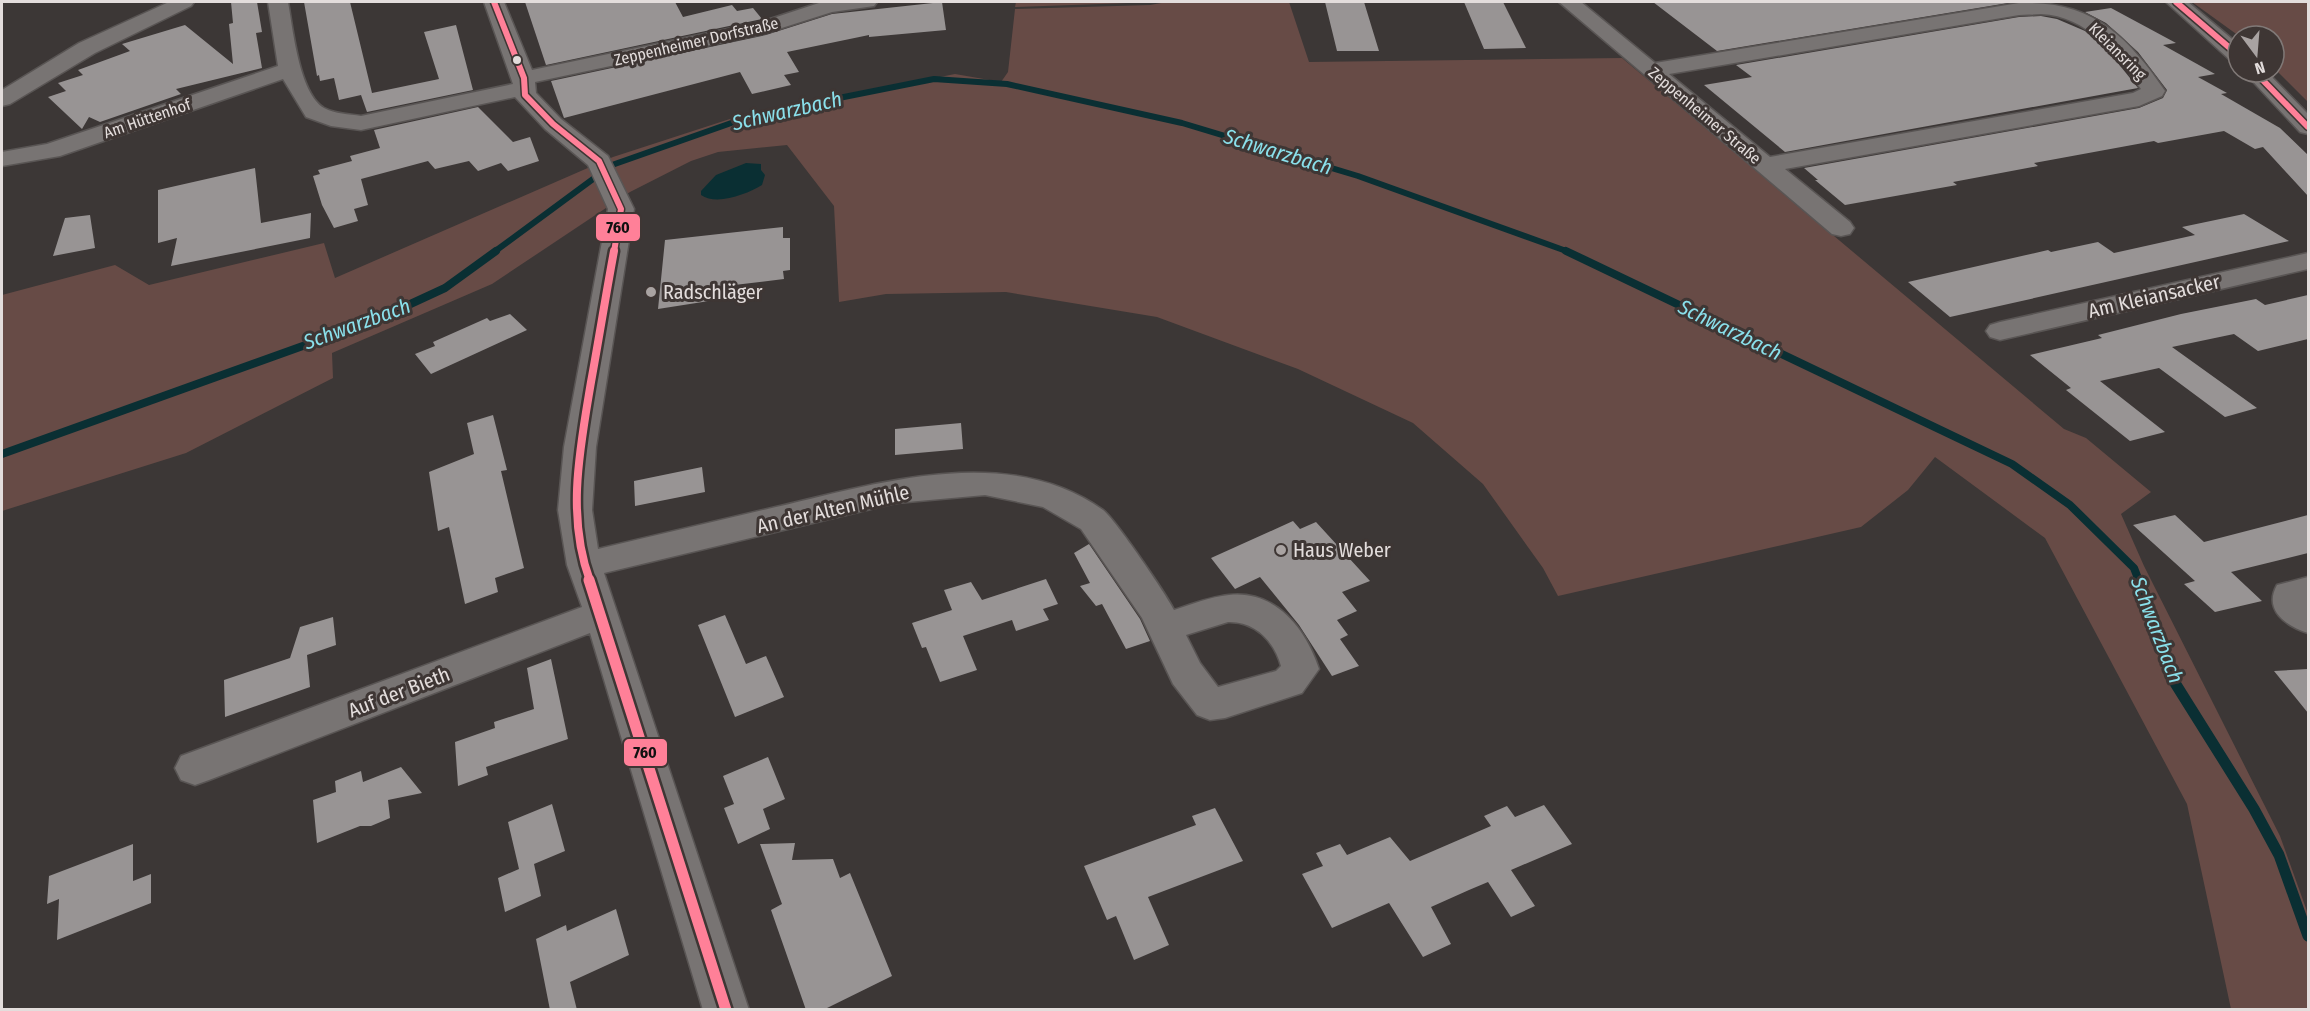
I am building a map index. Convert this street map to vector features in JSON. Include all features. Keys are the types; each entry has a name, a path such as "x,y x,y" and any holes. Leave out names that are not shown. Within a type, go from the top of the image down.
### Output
{"street":[{"path":"2,99 87,48 184,2"},
{"path":"278,2 290,69 300,92 314,112 345,122 361,123 523,83"},
{"path":"494,2 523,83 525,95 605,172 621,209 580,447 575,510 584,565 602,614 726,1010"},
{"name":"Zeppenheimer Dorfstraße","path":"523,83 766,27 830,6 867,2"},
{"name":"Zeppenheimer Straße","path":"1569,2 1840,228"},
{"path":"2176,2 2226,45"},
{"name":"Kleiansring","path":"1651,70 2042,7 2078,14 2092,23 2144,75 2154,91 2139,99 1765,165"},
{"name":"Am Hüttenhof","path":"2,159 51,151 290,69"},
{"path":"2267,84 2308,127"},
{"name":"Am Kleiansacker","path":"2000,331 2308,261"},
{"name":"An der Alten Mühle","path":"584,565 896,491 985,484 1020,489 1054,498 1093,520 1142,590 1164,628"},
{"name":"Auf der Bieth","path":"195,768 602,614"}],"shaded area":[{"path":"1016,2 1156,2 1015,7"},
{"path":"1167,2 1289,2 1309,62 1622,58 2064,429 2086,438 2151,492 2121,514 2144,566 2280,836 2308,914 2308,1009 2231,1009 2187,804 2045,538 1935,457 1908,490 1861,527 1558,596 1543,568 1483,484 1413,423 1298,369 1157,317 1006,292 886,294 839,302 834,206 787,145 718,152 691,161 630,192 492,284 332,353 333,378 186,453 2,511 2,295 115,265 149,285 324,243 335,278 613,157 736,117 955,74 1001,82 1008,72 1015,9 1150,5"},
{"path":"2192,2 2308,2 2308,102 2286,80 2286,24 2226,24 2226,27"}],"water":[{"path":"746,163 761,164 761,170 765,175 762,185 732,198 715,199 701,195 701,191 716,175"}],"building":[{"path":"231,2 257,2 262,32 256,33 262,68 176,89 181,94 100,122 89,117 82,129 48,97 66,91 58,83 83,75 78,70 130,51 122,44 185,25 233,64 229,24 233,23"},
{"path":"304,2 350,2 372,93 439,79 424,32 456,25 473,90 367,112 361,95 339,100 334,78 320,81 319,75 317,76"},
{"path":"525,2 675,2 683,17 732,5 737,11 753,8 762,19 546,65"},
{"path":"942,2 946,30 869,37 869,35 787,52 799,72 784,75 791,85 752,94 740,72 564,118 551,81 766,35 832,14"},
{"path":"1325,2 1364,2 1379,51 1337,51"},
{"path":"1464,2 1503,2 1526,48 1484,49"},
{"path":"1653,2 2014,2 1717,51"},
{"path":"2111,8 2176,43 2163,45 2215,74 2198,77 2227,93 2221,94 2280,128 2308,155 2308,196 2263,147 2255,149 2224,131 2034,163 2038,166 1953,182 1957,185 1845,205 1804,168 2139,108 2163,98 2167,90 2138,52 2106,23 2085,12"},
{"path":"2041,16 2057,19 2085,31 2109,52 2138,88 1785,152 1704,85 1752,77 1736,65 2019,17"},
{"path":"478,107 513,142 530,137 539,161 508,171 501,163 478,171 469,161 435,169 428,161 361,179 368,205 354,209 358,221 334,228 322,205 313,176 320,174 318,170 352,161 350,156 380,148 374,130"},
{"path":"255,168 261,223 311,213 310,238 171,266 177,238 158,243 158,190"},
{"path":"2244,214 2289,241 1950,317 1908,282 2048,250 2051,252 2098,242 2114,253 2195,235 2182,227"},
{"path":"90,215 95,248 53,256 65,218"},
{"path":"783,227 783,238 790,238 790,270 783,271 784,279 709,288 709,301 658,309 665,240"},
{"path":"2308,295 2308,339 2258,351 2234,334 2172,347 2257,408 2225,417 2159,368 2100,381 2165,432 2130,441 2066,390 2071,388 2030,355 2102,338 2098,335 2181,314 2256,299 2265,305"},
{"path":"510,314 527,330 431,374 415,354 435,346 433,342 487,318 490,321"},
{"path":"493,415 507,470 501,471 524,568 495,578 498,592 465,604 449,527 438,531 429,472 474,454 467,423"},
{"path":"961,423 963,449 895,455 895,429"},
{"path":"702,467 705,492 635,506 634,481"},
{"path":"2175,515 2204,542 2308,515 2308,553 2231,572 2262,601 2215,612 2184,584 2195,581 2133,525"},
{"path":"1293,521 1300,529 1316,522 1370,581 1342,592 1357,611 1337,620 1348,635 1340,639 1359,666 1332,676 1299,625 1260,577 1235,589 1211,558"},
{"path":"1089,544 1140,619 1150,641 1126,649 1102,604 1096,606 1080,586 1090,583 1074,553"},
{"path":"1046,579 1058,604 1043,609 1049,620 1016,631 1012,620 963,636 977,670 940,682 926,647 922,648 912,623 952,610 944,590 971,582 982,600"},
{"path":"725,615 746,664 766,656 784,697 735,717 698,625"},
{"path":"333,617 336,645 307,655 310,687 225,717 224,680 290,658 300,627"},
{"path":"551,659 568,739 486,767 488,775 458,786 455,742 495,728 494,722 534,709 527,668"},
{"path":"2308,669 2308,713 2274,671"},
{"path":"768,757 785,799 763,809 770,829 738,844 724,808 734,804 723,776"},
{"path":"401,767 422,793 388,800 390,818 371,826 360,826 317,843 313,800 336,792 335,781 361,771 363,782"},
{"path":"552,804 565,851 534,864 541,896 505,912 498,878 519,869 508,822"},
{"path":"1544,805 1572,844 1511,870 1535,906 1511,917 1488,882 1431,907 1451,944 1423,957 1389,903 1332,928 1302,874 1323,866 1316,853 1340,844 1347,855 1390,837 1410,861 1491,826 1484,816 1507,806 1515,817"},
{"path":"1215,808 1243,861 1148,897 1169,945 1134,960 1116,916 1107,920 1084,866 1196,825 1192,816"},
{"path":"795,843 792,860 833,859 840,878 850,873 892,976 823,1010 806,1010 771,910 782,904 760,844"},
{"path":"133,844 133,881 151,874 151,903 57,940 59,899 47,904 49,876"},
{"path":"616,909 629,955 570,982 577,1010 550,1010 536,939 566,925 567,931"}],"waterway":[{"name":"Schwarzbach","path":"494,252 612,165 754,115 934,79 1007,84 1182,123 1358,176 1569,252"},
{"name":"Schwarzbach","path":"2,454 378,319 445,288 496,251"},
{"name":"Schwarzbach","path":"1566,251 2012,464 2070,505 2134,568 2139,581"},
{"name":"Schwarzbach","path":"2138,580 2175,683 2254,809 2279,855 2308,936"}],"transit line":[{"name":"760","path":"494,2 524,78 525,95 553,124 599,161 621,209 580,447 575,510 584,565 602,614 726,1010"},
{"name":"760","path":"2176,2 2226,45"},
{"name":"760","path":"2267,84 2308,127"}],"place":[{"name":"Radschläger","path":"651,292"},
{"name":"Haus Weber","path":"1281,550"}]}
